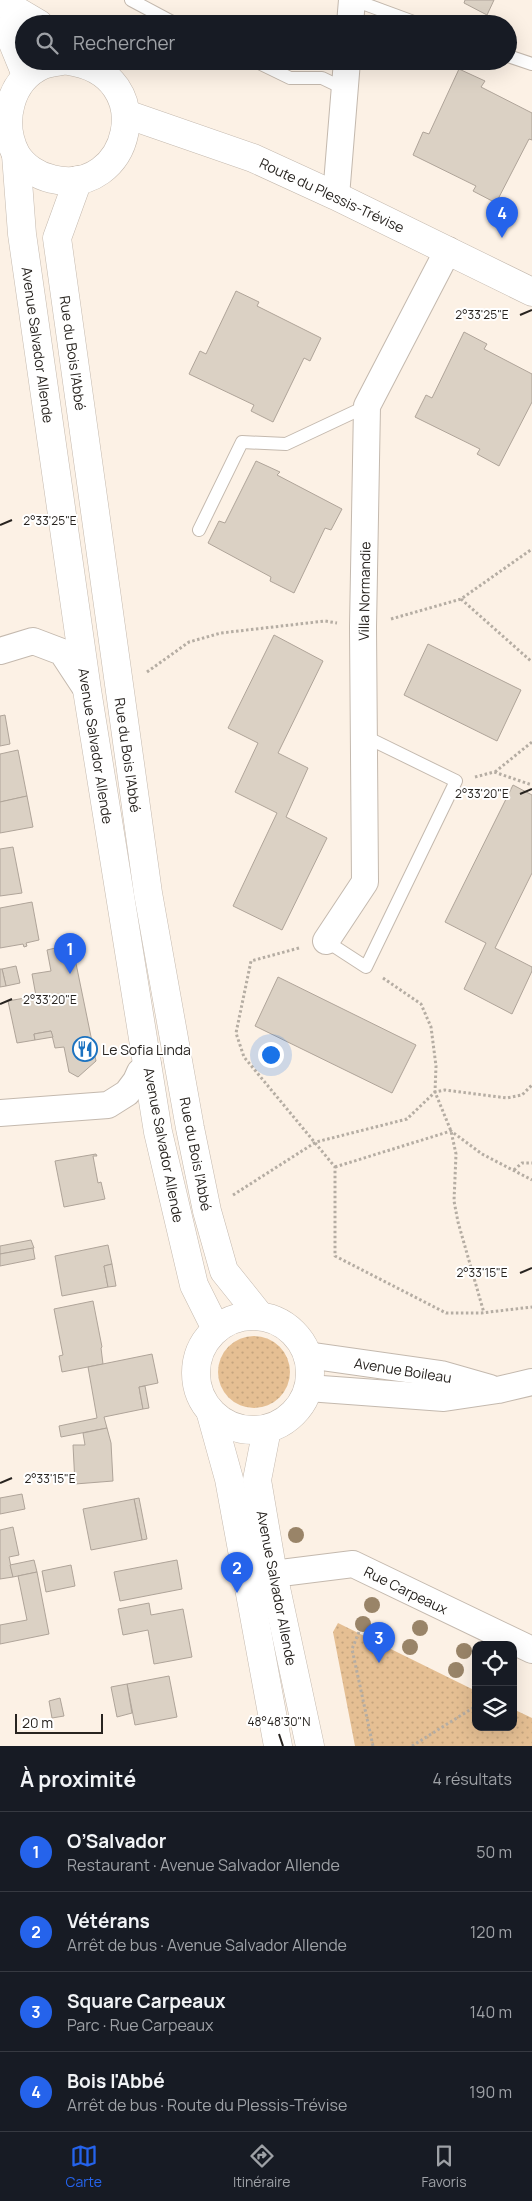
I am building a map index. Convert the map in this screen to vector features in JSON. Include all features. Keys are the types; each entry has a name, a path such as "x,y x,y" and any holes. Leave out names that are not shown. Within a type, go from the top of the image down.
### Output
{"main road":[{"path":"0,2 23,15"},
{"path":"0,31 10,36 15,48"},
{"path":"24,70 26,75"},
{"path":"35,70 26,75 15,88 4,96 8,138 16,155 28,168 43,177 61,182 78,180 95,174 109,164 120,149 125,132 126,114 122,98 113,83 97,70"},
{"name":"Route du Plessis-Trévise","path":"126,114 253,158 336,196 532,292"},
{"name":"Avenue Salvador Allende","path":"16,155 22,234 87,690 158,1132 194,1285 216,1328"},
{"name":"Rue du Bois l'Abbé","path":"78,180 57,238 148,893 207,1211 224,1271 260,1316"},
{"path":"260,1316 275,1320 288,1328 300,1340 307,1354 310,1371 308,1388 300,1406 285,1421 267,1429 247,1431 227,1425 211,1414 198,1394 195,1370 201,1347 216,1328 236,1318 260,1316"},
{"name":"Avenue Salvador Allende","path":"211,1414 229,1479 278,1746"},
{"name":"Avenue Salvador Allende","path":"267,1429 257,1480 273,1574 310,1746"}],"street":[{"path":"351,15 353,0"},
{"path":"336,196 346,70"},
{"name":"Villa Normandie","path":"326,941 365,882 363,627 367,406 448,250"},
{"path":"0,650 33,642 62,652 87,690"},
{"path":"0,1113 108,1105 127,1093 140,1072 148,1066"},
{"name":"Avenue Boileau","path":"307,1354 442,1374 498,1390"},
{"name":"Avenue Boileau","path":"308,1388 444,1398 498,1390 532,1382"},
{"name":"Rue Carpeaux","path":"273,1574 353,1564 532,1650"}],"lane":[{"path":"131,0 159,15"},
{"path":"353,0 394,15"},
{"path":"517,58 531,60"},
{"path":"274,70 290,78 322,78 345,89"},
{"path":"199,530 242,442 286,444 367,406"},
{"path":"326,941 366,967 456,781 364,736"}],"path":[{"path":"119,687 150,670 189,642 221,633 325,621 363,627 461,599 532,549"},
{"path":"461,599 532,662"},
{"path":"456,781 494,772 532,742"},
{"path":"494,772 532,785"},
{"path":"326,941 251,961 236,1033 244,1057 335,1167 335,1256 446,1313 484,1313 532,1307"},
{"path":"366,967 421,1004 431,1027 436,1066 435,1092 451,1131 456,1154 455,1208 484,1313"},
{"path":"207,1211 316,1142 406,1119 435,1092 445,1090 508,1098 522,1095 532,1086"},
{"path":"335,1167 451,1131"},
{"path":"451,1131 482,1154 532,1180"},
{"path":"514,1170 522,1163 532,1163"},
{"path":"359,1632 352,1649 373,1746"},
{"path":"412,1746 472,1708"}],"shaded area":[{"path":"254,1336 268,1339 280,1346 287,1358 290,1372 287,1386 280,1398 268,1405 254,1408 240,1405 228,1398 221,1386 218,1372 221,1358 228,1346 240,1339"},
{"path":"338,1623 472,1689 472,1731 517,1731 517,1711 532,1718 532,1746 355,1746 333,1632"}],"building":[{"path":"465,0 494,0 487,15 464,3"},
{"path":"459,70 485,81 481,87 532,113 532,140 529,139 496,203 473,191 476,186 413,155 423,132 429,134"},
{"path":"236,291 259,302 257,306 321,338 310,361 304,358 273,422 251,411 254,405 189,374 200,351 206,354"},
{"path":"464,332 487,344 484,349 532,374 532,402 499,466 477,454 480,449 415,417 426,395 432,398"},
{"path":"256,461 280,472 277,475 342,509 331,530 325,528 294,593 270,581 271,577 208,543 219,521 225,523"},
{"path":"274,635 323,661 278,753 308,768 286,817 327,838 282,930 233,906 277,813 235,792 258,743 228,728"},
{"path":"428,644 521,690 497,741 404,695"},
{"path":"5,715 10,744 0,746 0,716"},
{"path":"18,750 27,796 0,802 0,754"},
{"path":"513,785 532,795 532,873 495,948 532,967 532,971 512,1014 464,989 486,943 445,922"},
{"path":"27,796 33,827 0,833 0,802"},
{"path":"13,847 22,893 0,896 0,849"},
{"path":"32,902 39,940 26,943 27,946 24,947 23,944 0,948 0,908"},
{"path":"72,944 96,1061 78,1077 69,1072 64,1047 55,1048 51,1031 34,1034 35,1040 17,1043 8,1001 36,996 32,974 51,971 47,950"},
{"path":"16,966 20,983 6,986 2,969"},
{"path":"0,969 2,969 6,986 0,987"},
{"path":"278,977 416,1045 392,1093 255,1026"},
{"path":"51,1031 53,1037 35,1040 34,1034"},
{"path":"96,1154 97,1156 93,1156 98,1183 101,1182 105,1199 64,1207 55,1161"},
{"path":"31,1240 34,1248 0,1254 0,1246"},
{"path":"108,1245 112,1264 104,1266 108,1287 62,1296 55,1256"},
{"path":"33,1248 35,1259 0,1266 0,1254"},
{"path":"112,1264 116,1286 108,1287 104,1266"},
{"path":"93,1301 102,1347 103,1364 62,1372 59,1356 63,1355 54,1309"},
{"path":"152,1354 158,1383 139,1387 143,1409 104,1417 107,1428 61,1437 59,1426 97,1418 88,1367"},
{"path":"145,1386 149,1408 143,1409 139,1387"},
{"path":"107,1428 111,1443 113,1481 75,1484 73,1445 85,1445 83,1433"},
{"path":"22,1494 25,1509 0,1514 0,1498"},
{"path":"139,1498 147,1539 142,1540 134,1499"},
{"path":"134,1499 142,1540 91,1550 83,1509"},
{"path":"13,1527 19,1555 9,1557 13,1577 0,1579 0,1530"},
{"path":"34,1560 37,1572 13,1577 10,1565"},
{"path":"177,1560 182,1589 120,1601 114,1572"},
{"path":"71,1565 75,1586 46,1592 42,1571"},
{"path":"37,1572 49,1634 0,1644 0,1625 27,1620 18,1576"},
{"path":"149,1603 151,1615 183,1609 192,1657 154,1664 148,1630 123,1635 118,1609"},
{"path":"169,1676 177,1717 135,1725 127,1684"},
{"path":"127,1684 132,1713 117,1717 111,1687"},
{"path":"60,1698 64,1716 52,1718 49,1701"}],"place":[{"name":"Bois l'Abbé","path":"502,238"},
{"name":"O’Salvador","path":"70,974"},
{"name":"Le Sofia Linda","path":"85,1049"},
{"name":"Vétérans","path":"237,1593"},
{"name":"Square Carpeaux","path":"379,1663"}]}
